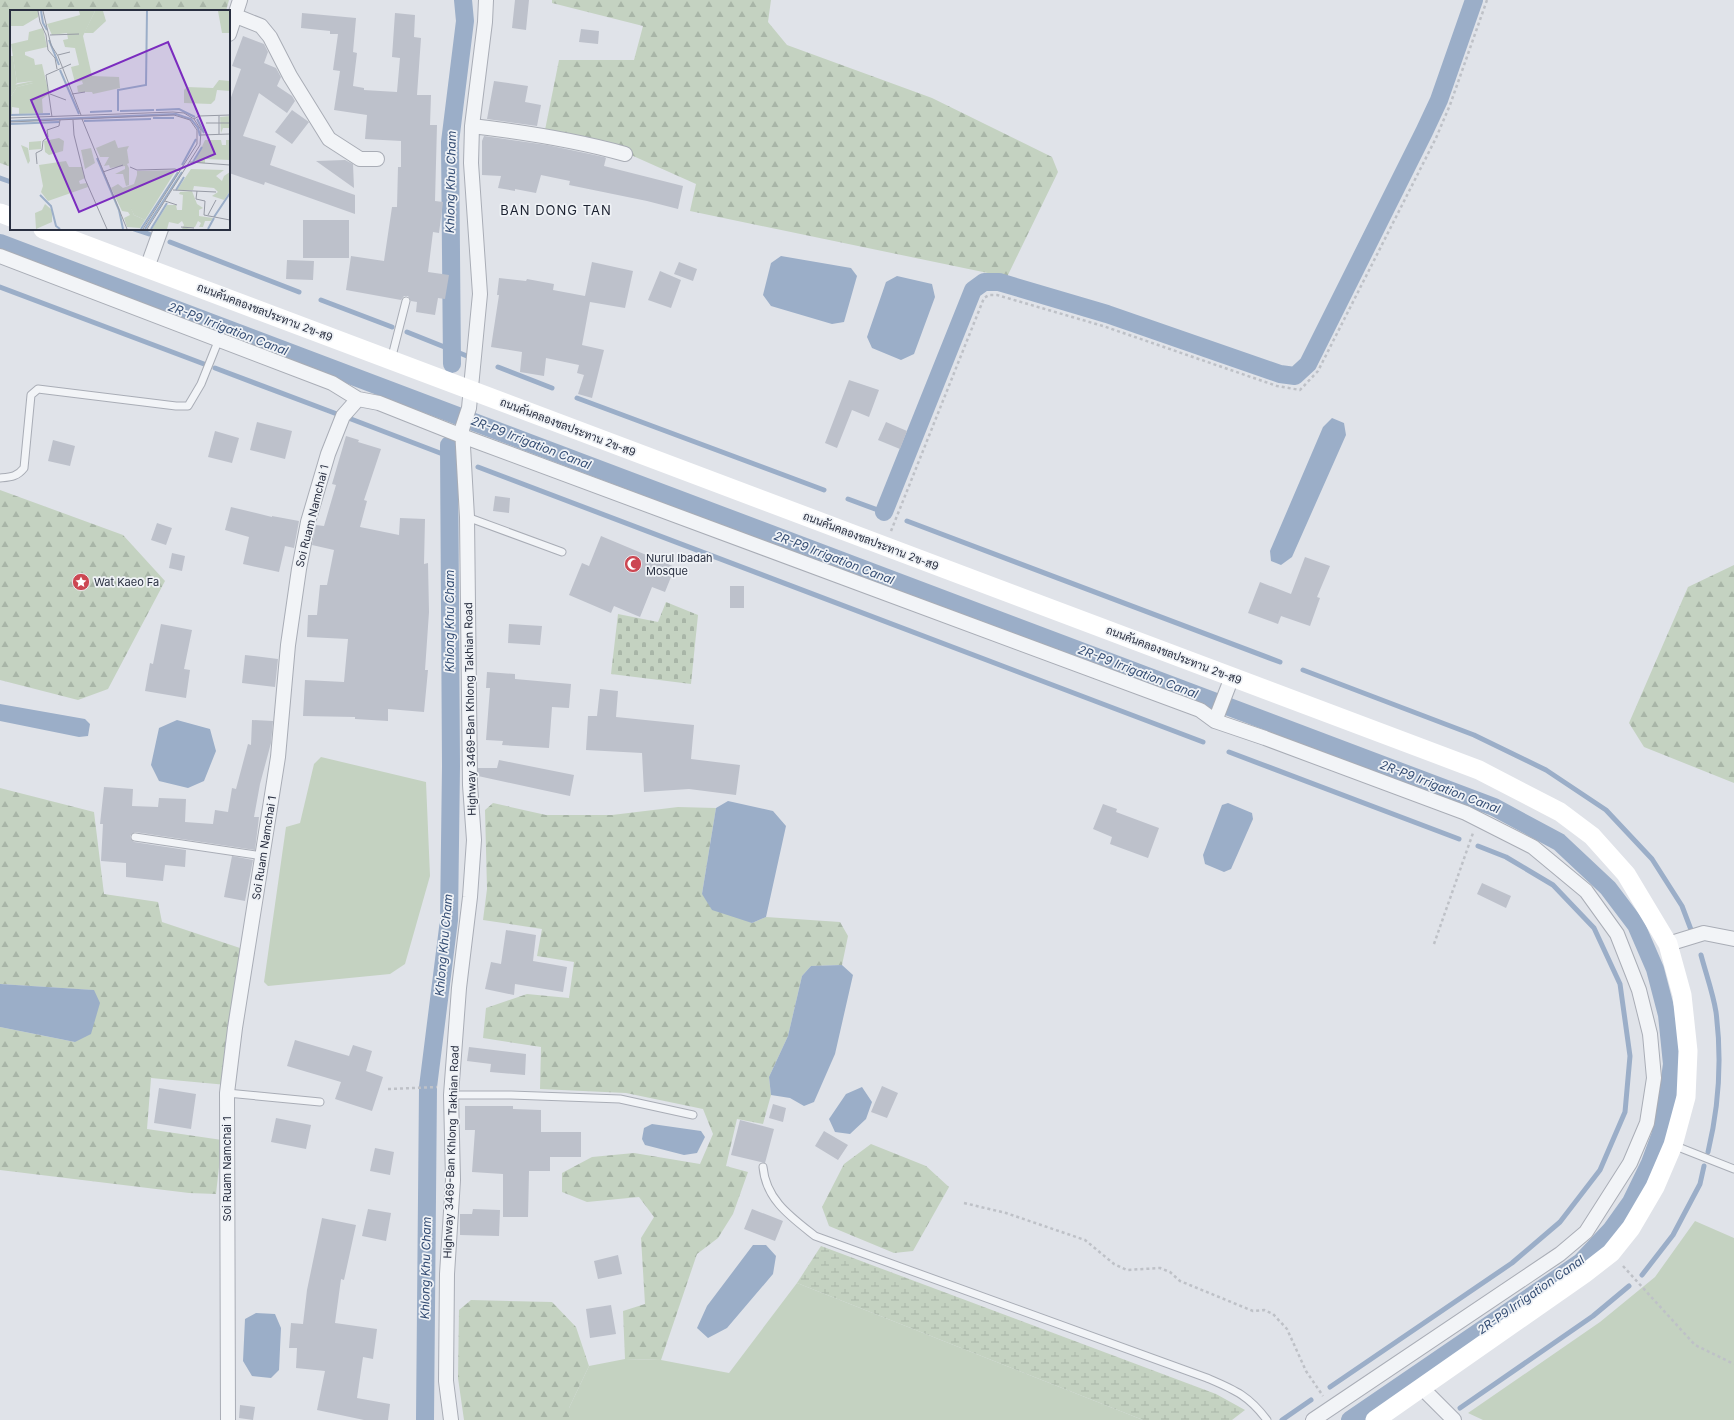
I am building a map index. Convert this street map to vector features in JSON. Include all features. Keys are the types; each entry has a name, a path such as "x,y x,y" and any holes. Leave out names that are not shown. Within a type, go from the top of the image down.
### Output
{"street":[{"path":"230,31 240,0"},
{"name":"Highway 3469-Ban Khlong Takhian Road","path":"451,1420 446,1382 448,1274 453,1180 451,1095 459,988 470,898 474,840 470,785 467,517 462,432 470,399 480,294 471,163 472,126 485,22 486,0"},
{"path":"236,16 261,26 270,37 290,76 329,138 360,159 377,159"},
{"path":"472,126 520,132 605,148 625,154"},
{"path":"0,213 10,217"},
{"name":"ถนนคันคลองชลประทาน 2ข-ส9","path":"46,230 391,360 470,399 885,546 1230,682 1479,770 1560,812 1592,836 1626,874 1668,944 1682,995 1688,1051 1686,1097 1673,1145 1655,1187 1631,1228 1610,1253 1584,1274 1375,1420"},
{"path":"147,268 161,230"},
{"path":"0,256 332,383 358,399 379,403 462,432 1200,710 1265,738 1466,813 1533,847 1586,891 1617,934 1639,990 1650,1034 1654,1078 1647,1123 1630,1163 1586,1232 1560,1254 1313,1420"},
{"name":"Soi Ruam Namchai 1","path":"228,1420 227,1093 235,1028 278,757 291,620 298,569 308,522 328,454 343,416 358,399"},
{"path":"1216,717 1230,682"},
{"path":"1668,944 1704,933 1734,938"},
{"path":"1422,1388 1454,1420"}],"lane":[{"path":"391,360 406,301"},
{"path":"0,478 11,477 19,474 24,468 31,395 34,391 38,389 176,406 188,406 201,384 219,339"},
{"path":"467,517 562,552"},
{"path":"135,837 263,856"},
{"path":"227,1093 320,1102"},
{"path":"451,1095 511,1095 620,1099 693,1115"},
{"path":"1673,1145 1734,1169"},
{"path":"763,1167 764,1178 771,1195 795,1220 815,1236 1208,1378 1239,1392 1256,1405 1267,1420"}],"path":[{"path":"885,546 984,298 988,295 997,294 1103,326 1277,386 1300,390 1318,371 1436,138 1450,105 1487,0"},
{"path":"1434,944 1478,819"},
{"path":"388,1089 438,1086"},
{"path":"964,1203 1006,1213 1085,1240 1114,1264 1127,1270 1160,1268 1170,1272 1180,1281 1253,1310 1264,1310 1274,1314 1287,1329 1306,1371 1331,1408"},
{"path":"1610,1253 1695,1345 1734,1364"}],"green space":[{"path":"0,0 229,0 226,10 10,10 10,167 0,163"},
{"path":"552,0 771,0 768,22 787,45 932,98 1052,157 1058,172 1007,277 690,211 696,184 613,147 545,130 559,60 634,60 643,26 552,3"},
{"path":"0,490 123,535 165,581 108,689 78,700 0,680"},
{"path":"1734,565 1734,783 1644,747 1629,723 1688,587"},
{"path":"666,602 698,615 691,684 611,674 618,614 658,622"},
{"path":"321,757 426,782 430,876 405,964 390,974 268,986 264,982 286,827 300,823 314,764"},
{"path":"0,788 94,812 104,894 158,902 162,922 240,948 248,960 227,1085 151,1078 147,1129 222,1140 216,1194 189,1193 0,1170 0,1027 75,1042 93,990 0,984"},
{"path":"493,803 546,815 612,815 678,807 716,808 702,894 752,923 766,917 840,922 848,936 842,965 811,966 802,976 788,1036 769,1077 771,1095 763,1124 737,1119 726,1166 748,1172 733,1214 718,1238 697,1254 661,1360 625,1359 623,1311 645,1304 641,1238 654,1217 639,1197 587,1202 562,1192 562,1173 592,1157 634,1153 700,1164 713,1134 703,1109 626,1093 540,1089 541,1047 483,1038 486,1008 527,994 569,998 574,962 537,956 542,929 483,920 487,889 485,810"},
{"path":"871,1144 926,1166 949,1187 913,1251 894,1253 829,1226 822,1207 844,1164"},
{"path":"1695,1221 1734,1238 1734,1420 1483,1420 1468,1413 1600,1322 1655,1277"},
{"path":"821,1246 1216,1394 1245,1410 1232,1420 1143,1420 797,1283"},
{"path":"797,1283 1143,1420 569,1420 569,1408 589,1366 625,1359 661,1360 729,1373"},
{"path":"471,1300 552,1302 576,1327 589,1366 569,1408 569,1420 464,1420 458,1378 459,1310"}],"water":[{"path":"781,256 851,268 857,276 844,322 832,324 771,306 763,295 771,263"},
{"path":"897,276 932,284 935,297 914,354 901,360 872,348 867,337 886,282"},
{"path":"1332,418 1344,423 1346,435 1292,557 1281,565 1271,561 1270,551 1323,427"},
{"path":"0,704 85,719 90,724 88,736 79,737 0,721"},
{"path":"177,720 210,729 216,751 204,781 188,788 159,781 151,765 159,728"},
{"path":"728,801 773,811 786,826 766,917 752,923 712,910 702,894 716,808"},
{"path":"1228,803 1252,813 1253,819 1231,869 1224,872 1205,864 1203,855 1222,805"},
{"path":"842,965 853,975 835,1054 814,1102 804,1106 790,1098 771,1095 769,1077 788,1036 802,976 811,966"},
{"path":"0,984 94,990 100,1003 91,1034 75,1042 0,1027"},
{"path":"862,1087 872,1102 866,1119 850,1134 835,1132 829,1119 846,1094"},
{"path":"652,1124 701,1131 705,1137 697,1153 684,1155 645,1145 642,1139 644,1128"},
{"path":"753,1245 766,1245 776,1256 773,1274 727,1328 708,1338 697,1328 707,1306"},
{"path":"256,1313 275,1314 281,1328 279,1370 271,1378 252,1376 243,1361 245,1319"}],"building":[{"path":"515,0 529,0 526,30 512,28"},
{"path":"302,13 356,18 353,52 357,53 353,86 364,88 364,90 397,92 400,58 392,57 395,13 415,15 414,37 421,38 417,95 431,95 430,125 437,125 435,201 443,202 439,233 433,232 428,272 449,275 445,299 438,298 435,315 416,312 417,302 411,301 408,296 404,296 401,300 346,290 351,256 384,261 392,207 397,207 398,167 401,167 401,141 365,139 367,115 334,110 340,71 333,70 338,34 330,34 330,31 301,28"},
{"path":"581,29 599,31 598,44 579,42"},
{"path":"243,36 264,44 268,52 264,63 276,68 281,77 277,86 292,96 295,101 287,113 259,93 243,136 276,146 270,165 355,195 355,214 265,182 264,185 230,173 230,100 241,69 232,66"},
{"path":"494,81 528,86 525,102 541,105 537,126 487,119"},
{"path":"292,110 309,122 292,144 275,132"},
{"path":"484,136 547,145 604,157 606,158 604,166 683,186 678,209 569,185 570,181 541,175 536,193 515,189 515,191 498,188 501,176 482,175 482,141"},
{"path":"345,160 353,164 354,188 316,161"},
{"path":"303,220 349,220 349,258 303,258"},
{"path":"287,260 314,261 313,280 286,279"},
{"path":"592,262 633,271 625,308 590,302 582,345 604,350 592,398 578,394 584,375 577,373 579,365 546,358 544,376 520,372 522,352 491,347 499,295 497,295 499,278 526,281 527,279 554,284 553,290 585,296"},
{"path":"679,262 697,269 693,281 674,274"},
{"path":"660,271 681,280 671,308 648,300"},
{"path":"849,380 879,390 869,417 852,410 837,448 825,443"},
{"path":"257,422 292,431 285,459 250,450"},
{"path":"886,422 907,431 900,449 878,440"},
{"path":"215,431 239,438 232,463 208,457"},
{"path":"346,436 359,440 358,442 381,449 364,500 367,501 360,527 399,535 400,518 425,519 424,564 428,563 429,612 425,670 428,670 424,712 388,709 388,721 355,719 355,717 303,716 305,680 344,682 348,639 307,637 308,615 317,615 320,585 327,585 334,550 312,545 316,525 324,526 336,485 332,484"},
{"path":"53,440 75,446 70,466 48,461"},
{"path":"495,496 510,498 509,513 493,511"},
{"path":"231,507 272,517 299,521 294,548 285,546 279,572 243,564 249,537 225,530"},
{"path":"157,523 172,528 166,545 151,540"},
{"path":"601,536 675,567 665,592 652,587 640,617 614,606 611,613 569,595 582,563 589,566"},
{"path":"172,553 185,556 182,571 169,568"},
{"path":"1305,557 1330,566 1317,597 1320,598 1310,626 1281,616 1278,624 1248,613 1260,582 1291,594"},
{"path":"730,586 744,586 744,608 730,608"},
{"path":"161,624 192,630 184,669 190,670 186,698 145,691 150,663 153,664"},
{"path":"509,624 542,626 540,645 508,643"},
{"path":"245,655 278,659 275,687 242,683"},
{"path":"487,672 515,674 515,679 571,684 569,708 552,707 549,748 502,745 503,741 486,740 490,688 486,688"},
{"path":"600,689 618,691 616,717 694,725 691,759 740,765 736,795 689,789 644,792 642,753 586,750 588,716 597,716"},
{"path":"252,720 273,721 271,743 260,784 254,817 259,817 255,850 135,832 130,836 134,842 186,850 185,867 165,865 163,881 126,877 126,863 101,861 103,824 100,824 104,787 133,789 132,806 158,807 159,798 186,799 185,822 213,824 215,810 228,812 232,788 236,789 248,744 251,745"},
{"path":"499,760 574,775 570,796 478,776 478,768 497,768"},
{"path":"1103,804 1117,809 1116,812 1159,828 1148,858 1110,844 1112,837 1093,829"},
{"path":"232,856 253,860 245,901 224,897"},
{"path":"1482,883 1511,896 1506,908 1477,894"},
{"path":"506,930 536,935 533,961 567,967 563,992 515,984 514,995 485,989 491,962 501,964"},
{"path":"295,1040 349,1056 353,1045 372,1051 366,1071 383,1077 372,1111 335,1099 341,1082 287,1066"},
{"path":"469,1047 526,1054 525,1075 490,1072 491,1064 467,1061"},
{"path":"882,1086 898,1093 887,1118 871,1112"},
{"path":"159,1088 196,1094 191,1129 154,1123"},
{"path":"773,1104 786,1108 783,1122 769,1118"},
{"path":"465,1106 513,1106 513,1109 541,1110 541,1132 581,1132 581,1157 550,1157 550,1171 529,1171 528,1217 503,1217 503,1174 472,1172 475,1130 465,1130"},
{"path":"276,1118 311,1125 306,1149 271,1142"},
{"path":"740,1120 774,1129 765,1163 731,1155"},
{"path":"824,1131 848,1145 838,1160 815,1146"},
{"path":"375,1148 394,1152 390,1175 370,1171"},
{"path":"368,1209 391,1213 386,1241 362,1236"},
{"path":"473,1209 500,1210 499,1236 460,1235 460,1214 472,1214"},
{"path":"752,1209 783,1221 775,1241 744,1229"},
{"path":"322,1218 356,1225 344,1280 341,1279 335,1323 377,1329 373,1359 363,1357 357,1398 390,1404 388,1420 364,1420 317,1410 325,1371 296,1368 297,1348 289,1348 291,1323 303,1324 307,1290"},
{"path":"618,1255 622,1274 598,1279 594,1261"},
{"path":"611,1305 616,1334 590,1338 586,1309"},
{"path":"240,1405 255,1407 253,1420 239,1418"}],"waterway":[{"name":"Khlong Khu Cham","path":"452,364 450,142 465,21 463,0"},
{"path":"884,512 973,290 984,282 999,282 1107,314 1280,374 1295,376 1308,364 1424,132 1439,100 1474,0"},
{"path":"0,178 10,182"},
{"path":"137,230 149,234"},
{"path":"170,242 299,292"},
{"name":"2R-P9 Irrigation Canal","path":"0,243 1494,807 1559,842 1608,888 1636,925 1655,969 1667,1015 1672,1064 1660,1136 1650,1163 1631,1202 1611,1230 1581,1262 1350,1420"},
{"path":"0,287 204,364"},
{"path":"321,300 392,327"},
{"path":"407,332 467,356"},
{"path":"498,367 552,388"},
{"path":"215,368 337,414"},
{"path":"577,398 824,490"},
{"path":"351,419 461,461"},
{"name":"Khlong Khu Cham","path":"425,1420 428,1087 449,920 451,766 449,445"},
{"path":"478,467 1203,742"},
{"path":"848,499 886,513"},
{"path":"907,521 1280,662"},
{"path":"1303,670 1474,735 1546,770 1606,810 1652,859 1682,906 1693,935"},
{"path":"1229,752 1459,839"},
{"path":"1330,1387 1512,1263 1560,1222 1600,1170 1625,1112 1630,1056 1620,984 1594,928 1553,885 1506,857 1478,846"},
{"path":"1701,955 1715,1005 1719,1047 1717,1100 1708,1152"},
{"path":"1642,1275 1673,1235 1700,1184 1704,1166"},
{"path":"1460,1408 1593,1316 1629,1286"},
{"path":"1282,1420 1311,1400"}],"place":[{"name":"Nurul Ibadah Mosque","path":"633,564"},
{"name":"Wat Kaeo Fa","path":"81,582"}],"district":[{"name":"BAN DONG TAN","path":"556,210"}]}
